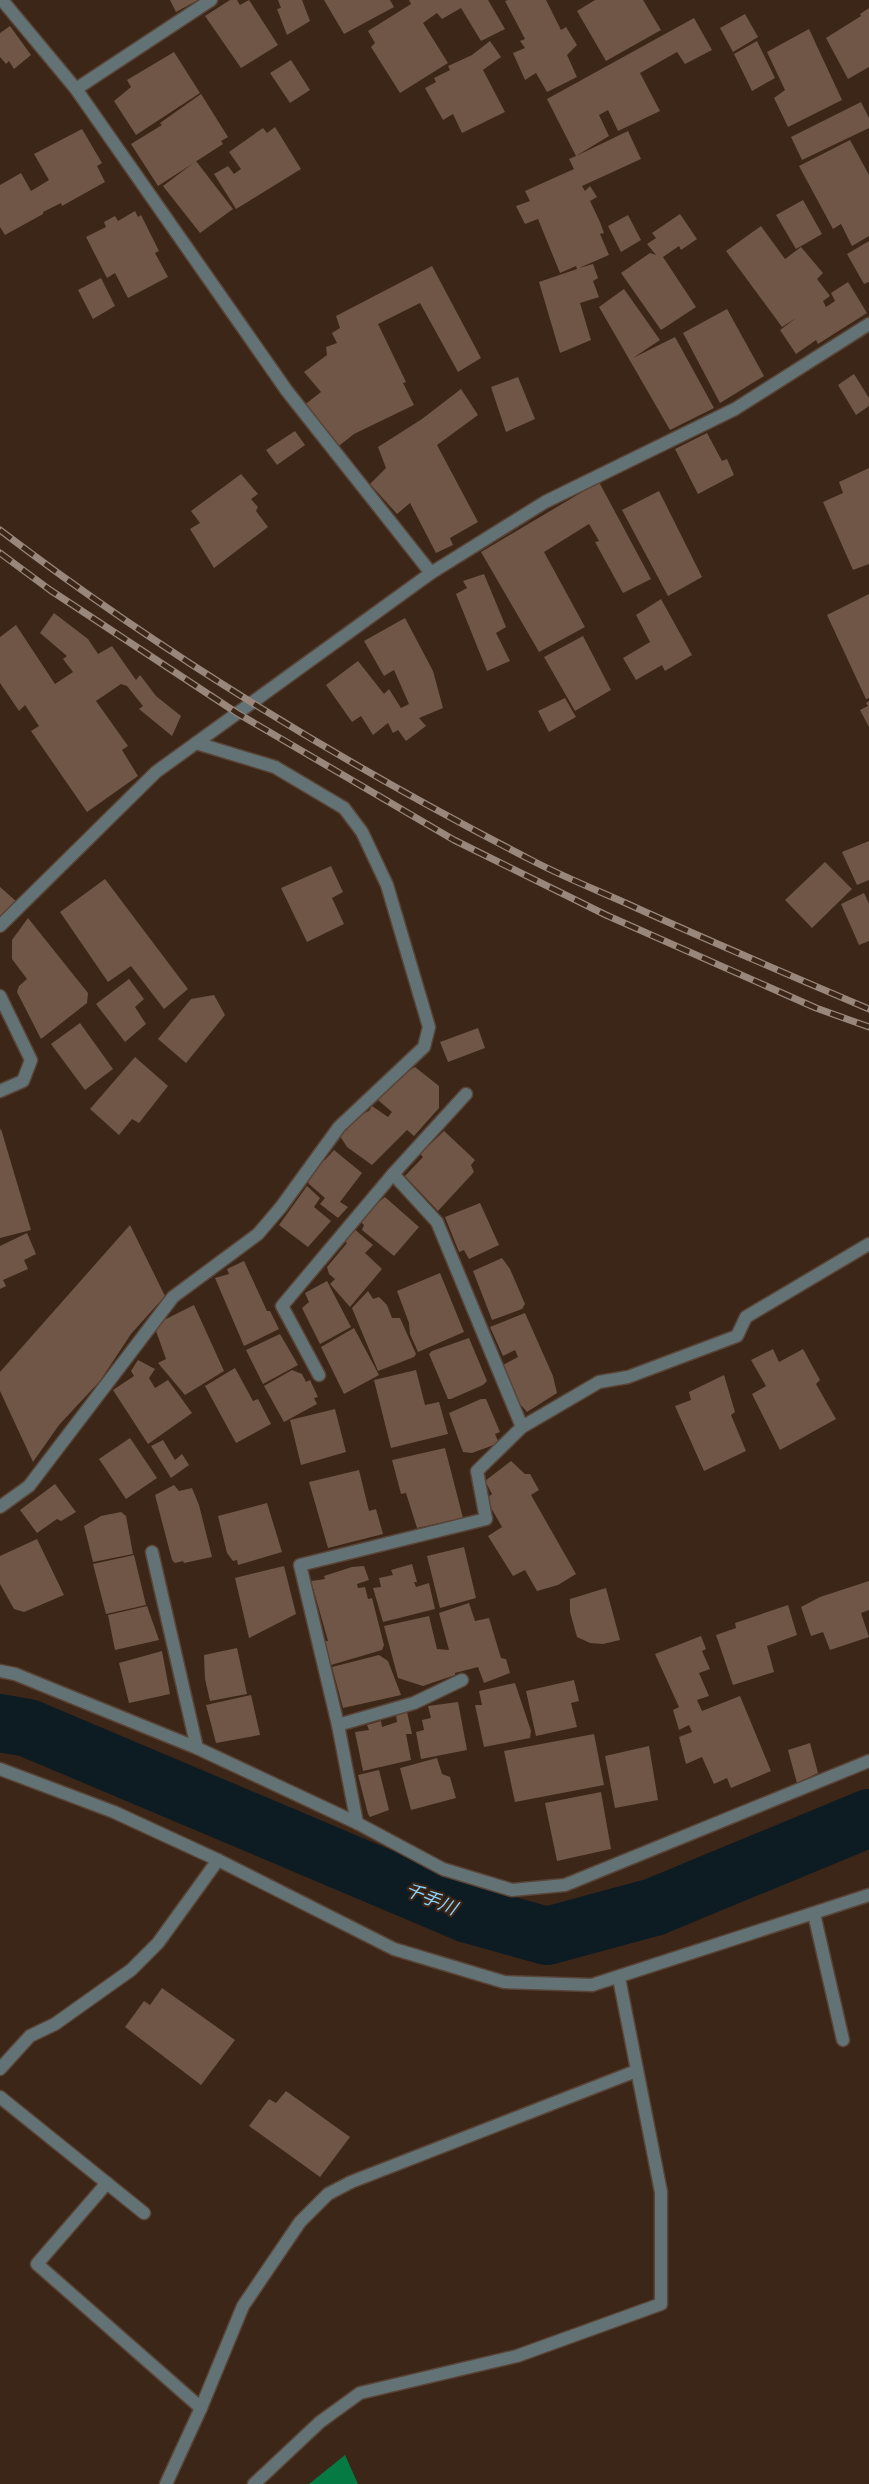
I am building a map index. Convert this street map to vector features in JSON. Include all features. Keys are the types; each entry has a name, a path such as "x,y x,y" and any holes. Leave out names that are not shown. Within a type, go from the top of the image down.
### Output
{"street":[{"path":"2,0 76,90 287,391 431,573"},
{"path":"76,90 211,0"},
{"path":"0,926 156,772 431,573 545,502 735,409 869,324"},
{"path":"0,1507 29,1486 173,1297 258,1234 281,1207 339,1126 423,1047 429,1027 387,885 362,832 344,808 275,767 196,743"},
{"path":"0,996 31,1060 23,1081 0,1091"},
{"path":"319,1375 282,1306 393,1174 466,1094"},
{"path":"393,1174 436,1222 522,1427"},
{"path":"357,1823 338,1725 300,1565 486,1519 477,1472 522,1427 599,1382 628,1377 736,1336 746,1317 869,1244"},
{"path":"152,1552 197,1748"},
{"path":"0,1671 15,1674 197,1748 357,1823 443,1869 512,1890 565,1885 869,1761"},
{"path":"338,1725 414,1703 462,1680"},
{"path":"0,1768 114,1812 218,1860 394,1949 504,1982 592,1985 869,1895"},
{"path":"0,2069 30,2036 55,2024 131,1970 158,1944 218,1860"},
{"path":"814,1914 843,2040"},
{"path":"254,2484 320,2422 360,2393 517,2356 661,2304 661,2192 619,1978"},
{"path":"166,2484 201,2408 243,2306 300,2222 328,2194 351,2182 636,2072"},
{"path":"0,2097 144,2213"},
{"path":"107,2183 37,2264 201,2408"}],"green space":[{"path":"345,2455 358,2484 309,2484"}],"building":[{"path":"170,0 198,0 176,12"},
{"path":"230,0 237,0 240,5 249,0 278,45 241,68 205,16"},
{"path":"278,0 302,0 310,21 287,35 277,9 281,8"},
{"path":"324,0 390,0 394,7 344,34"},
{"path":"409,0 488,0 505,29 481,41 461,8 442,19 437,13 423,23 448,63 400,93 371,47 375,43 368,31 411,4"},
{"path":"546,0 561,30 566,27 577,45 567,55 577,77 547,92 536,73 525,80 513,53 525,48 520,41 525,39 505,1"},
{"path":"595,0 643,0 661,30 606,61 577,11"},
{"path":"869,8 869,67 848,79 826,38 861,16 860,14"},
{"path":"745,14 758,37 733,52 720,28"},
{"path":"694,18 712,50 685,64 677,52 640,73 660,111 618,131 608,110 599,115 609,136 576,156 547,99"},
{"path":"10,26 31,55 14,69 9,61 6,64 0,57 0,33"},
{"path":"809,29 842,100 788,127 774,98 785,90 767,52"},
{"path":"490,41 501,57 483,70 505,112 462,133 453,114 443,120 425,88 436,82 434,78 450,70 448,66 472,55"},
{"path":"757,41 775,78 752,91 734,54"},
{"path":"174,52 200,93 136,135 114,101 131,87 127,80"},
{"path":"291,60 310,90 290,103 270,73"},
{"path":"201,94 228,137 221,141 223,144 158,186 131,144 162,125 160,123"},
{"path":"861,102 869,118 869,128 802,160 791,137"},
{"path":"275,127 301,169 236,209 214,174 228,166 234,174 241,169 229,152 263,128 267,133"},
{"path":"82,129 102,163 97,166 105,182 62,206 61,203 43,212 5,235 0,227 0,185 21,173 31,191 49,180 34,154"},
{"path":"628,131 641,159 582,186 585,191 590,186 597,197 590,201 604,233 600,234 609,255 579,268 593,264 598,278 593,281 599,297 580,303 591,340 560,353 539,282 577,269 576,266 560,273 538,219 525,224 516,206 530,201 525,191 574,169 569,159"},
{"path":"850,140 869,175 869,236 852,246 841,224 833,229 799,166"},
{"path":"196,161 233,209 200,233 163,186"},
{"path":"803,200 822,234 796,249 776,215"},
{"path":"135,211 138,217 141,215 159,251 155,253 168,277 128,298 115,273 107,278 86,237 106,227 104,222 115,216 118,221"},
{"path":"680,214 697,239 681,250 679,246 663,257 696,307 661,330 621,273 650,253 656,255 647,244 656,238 652,233"},
{"path":"628,215 641,240 621,252 608,226"},
{"path":"761,226 785,259 801,247 823,273 817,279 830,296 823,301 826,307 835,301 831,293 848,282 867,313 818,344 816,340 796,354 780,330 796,318 782,327 726,251"},
{"path":"869,241 869,282 864,284 847,254"},
{"path":"432,266 481,358 458,372 420,303 378,324 406,382 403,383 414,405 354,434 335,449 303,406 321,392 304,372 327,355 326,347 337,343 332,333 340,328 336,316"},
{"path":"101,278 115,306 93,319 78,290"},
{"path":"624,289 660,340 633,358 675,337 714,408 670,430 599,307"},
{"path":"727,309 764,376 720,403 683,333"},
{"path":"854,374 869,398 869,406 856,415 838,385"},
{"path":"518,377 535,419 506,432 491,387"},
{"path":"461,389 478,415 437,445 478,522 450,538 453,545 436,553 410,503 397,514 370,484 386,468 378,447 422,419"},
{"path":"295,431 305,445 277,465 266,450"},
{"path":"707,433 722,461 727,459 734,475 698,494 675,449"},
{"path":"869,468 869,564 853,570 823,502 843,493 839,482"},
{"path":"241,474 258,494 251,499 258,507 256,511 268,527 214,568 190,529 200,523 191,511"},
{"path":"599,482 651,579 623,593 595,542 599,541 589,524 544,552 585,627 539,652 481,552"},
{"path":"659,491 702,577 668,596 622,510"},
{"path":"484,574 506,627 496,633 510,661 487,671 456,594 467,588 463,581"},
{"path":"869,594 869,698 866,699 827,615"},
{"path":"661,599 692,655 665,671 662,665 636,680 623,658 650,642 636,615"},
{"path":"54,613 88,639 98,654 112,646 136,680 140,675 156,696 181,716 172,736 139,709 143,706 127,686 121,684 96,701 128,746 122,750 138,776 87,812 31,731 39,726 25,705 19,711 0,683 0,637 16,625 55,684 73,672 63,659 67,656 40,633"},
{"path":"405,618 433,671 443,708 419,718 426,726 406,741 398,730 393,733 388,723 373,735 361,716 352,722 326,685 358,661 384,694 389,689 401,708 409,704 394,670 384,676 364,641"},
{"path":"583,636 611,690 575,711 544,657"},
{"path":"565,698 576,717 549,732 538,711"},
{"path":"869,701 869,727 860,710 868,706 866,703"},
{"path":"869,841 869,880 857,885 842,852"},
{"path":"825,862 852,889 812,928 785,900"},
{"path":"331,866 343,892 332,898 344,924 307,942 281,888"},
{"path":"105,879 188,989 164,1009 131,966 108,982 60,912"},
{"path":"0,887 17,902 0,921"},
{"path":"864,893 869,904 869,941 859,945 841,904"},
{"path":"28,918 88,993 87,1003 41,1039 17,992 19,986 27,979 12,959 12,940"},
{"path":"129,979 144,999 135,1007 146,1024 125,1042 96,1004"},
{"path":"214,995 225,1015 186,1063 158,1039 191,999"},
{"path":"80,1023 113,1069 85,1090 51,1044"},
{"path":"478,1028 485,1048 448,1062 440,1042"},
{"path":"135,1057 168,1086 139,1123 132,1119 119,1135 90,1109"},
{"path":"415,1067 439,1086 439,1108 414,1136 407,1130 372,1165 347,1147 338,1133 349,1120 369,1111 372,1106 388,1117 392,1112 378,1100 378,1093 389,1083"},
{"path":"0,1130 31,1230 0,1238"},
{"path":"444,1131 475,1160 471,1165 474,1172 438,1211 405,1176 423,1157 420,1154"},
{"path":"334,1150 362,1173 340,1202 348,1207 338,1218 320,1204 325,1198 309,1184 306,1177 318,1162 325,1160"},
{"path":"307,1186 320,1198 314,1207 331,1221 308,1247 279,1225"},
{"path":"385,1197 419,1227 394,1256 362,1230 364,1225 361,1222 372,1207"},
{"path":"480,1203 499,1245 469,1259 464,1250 459,1252 445,1217"},
{"path":"130,1225 165,1296 131,1334 100,1381 59,1425 33,1462 0,1391 0,1372"},
{"path":"353,1228 373,1245 365,1253 382,1269 350,1307 330,1284 335,1279 329,1274 327,1267 347,1243 344,1241"},
{"path":"27,1233 36,1254 24,1260 28,1269 3,1280 6,1286 0,1289 0,1246"},
{"path":"502,1258 510,1269 525,1304 522,1309 492,1320 473,1271"},
{"path":"244,1261 267,1311 270,1311 279,1329 244,1346 215,1278 229,1274 227,1269"},
{"path":"440,1273 464,1332 418,1352 397,1291"},
{"path":"327,1281 351,1327 320,1344 302,1308 309,1302 305,1293"},
{"path":"368,1291 373,1299 379,1297 387,1305 392,1318 400,1318 416,1354 414,1357 378,1371 352,1308"},
{"path":"194,1305 224,1371 185,1395 158,1363 166,1359 156,1331 160,1322"},
{"path":"525,1313 553,1376 557,1393 527,1412 519,1403 503,1365 518,1357 515,1350 503,1356 490,1327"},
{"path":"354,1328 379,1375 344,1394 321,1347"},
{"path":"280,1334 298,1365 263,1384 246,1350"},
{"path":"469,1338 487,1381 483,1385 448,1399 429,1354"},
{"path":"773,1349 779,1362 803,1349 820,1380 816,1384 836,1419 780,1450 752,1394 766,1386 751,1360"},
{"path":"138,1360 155,1369 149,1378 155,1388 168,1380 192,1413 148,1444 113,1390 134,1376 131,1371"},
{"path":"235,1368 253,1401 258,1399 271,1424 236,1443 205,1386"},
{"path":"292,1370 302,1374 306,1382 310,1380 318,1397 314,1398 317,1404 284,1422 264,1386"},
{"path":"416,1370 425,1405 439,1402 448,1434 391,1448 374,1380"},
{"path":"724,1375 735,1412 731,1415 746,1451 704,1471 675,1406 691,1400 689,1392"},
{"path":"486,1399 500,1432 495,1434 499,1443 472,1453 463,1452 449,1413"},
{"path":"335,1409 346,1452 301,1465 290,1420"},
{"path":"130,1438 157,1478 126,1499 99,1459"},
{"path":"163,1440 175,1460 182,1454 189,1465 171,1478 151,1446"},
{"path":"445,1448 463,1518 417,1528 406,1493 401,1494 392,1460"},
{"path":"511,1461 525,1474 530,1474 539,1490 531,1495 576,1574 558,1585 537,1591 525,1570 513,1576 488,1536 502,1527 486,1499 492,1494 485,1481"},
{"path":"359,1470 369,1511 376,1509 383,1534 328,1548 309,1482"},
{"path":"55,1484 76,1512 61,1521 57,1519 37,1533 20,1510"},
{"path":"174,1485 179,1491 192,1488 199,1505 212,1557 184,1563 183,1561 175,1563 172,1560 155,1495"},
{"path":"267,1503 282,1552 238,1565 237,1560 233,1561 227,1553 218,1516"},
{"path":"121,1512 126,1516 133,1554 93,1562 84,1526 101,1516"},
{"path":"37,1539 64,1595 24,1612 14,1609 0,1584 0,1556"},
{"path":"464,1547 476,1598 440,1608 427,1556"},
{"path":"134,1555 146,1605 106,1614 93,1564"},
{"path":"412,1564 417,1582 414,1582 416,1587 429,1583 435,1609 383,1622 373,1588 381,1587 379,1578 393,1575 391,1570"},
{"path":"284,1566 296,1614 249,1638 235,1578"},
{"path":"364,1566 369,1580 357,1584 358,1588 365,1587 368,1599 372,1598 384,1645 382,1650 331,1665 325,1641 328,1641 311,1581 325,1579 324,1576 352,1567"},
{"path":"869,1581 869,1610 861,1613 869,1637 830,1650 823,1632 811,1636 801,1607 820,1597"},
{"path":"606,1588 620,1640 603,1644 590,1643 577,1637 570,1612 570,1599"},
{"path":"469,1603 475,1621 489,1618 501,1658 506,1659 510,1673 484,1683 478,1667 455,1673 455,1675 423,1686 398,1678 384,1626 429,1616 437,1649 449,1650 439,1613"},
{"path":"788,1605 797,1635 767,1646 774,1672 733,1685 716,1635 736,1628 735,1623"},
{"path":"147,1606 159,1640 115,1650 108,1615"},
{"path":"701,1636 706,1649 702,1651 710,1669 699,1673 709,1696 697,1700 702,1711 740,1696 771,1771 731,1788 727,1778 714,1784 702,1757 686,1764 679,1737 692,1732 689,1725 679,1730 673,1710 679,1707 655,1654"},
{"path":"237,1648 247,1694 210,1701 205,1679 204,1655"},
{"path":"162,1651 170,1694 129,1703 119,1663"},
{"path":"379,1655 388,1661 401,1695 343,1708 332,1667"},
{"path":"574,1680 579,1701 571,1703 577,1727 536,1736 526,1691"},
{"path":"515,1683 531,1731 530,1738 484,1747 475,1705 482,1705 479,1691"},
{"path":"251,1695 260,1735 216,1743 206,1705"},
{"path":"458,1702 467,1750 421,1759 416,1732 424,1730 422,1720 431,1718 428,1706"},
{"path":"407,1712 412,1734 406,1734 411,1760 363,1771 355,1732 369,1730 367,1725 381,1721 382,1727 397,1722 396,1715"},
{"path":"594,1734 604,1785 515,1802 504,1751"},
{"path":"810,1743 818,1773 797,1783 788,1750"},
{"path":"649,1746 658,1800 615,1808 605,1756"},
{"path":"437,1758 442,1774 450,1777 456,1798 411,1810 400,1768"},
{"path":"379,1770 389,1810 370,1817 358,1775"},
{"path":"601,1792 611,1849 557,1861 545,1803"},
{"path":"162,1988 235,2040 201,2085 125,2027 144,2001 150,2005"},
{"path":"286,2091 350,2137 320,2177 249,2126 269,2099 276,2103"}],"waterway":[{"name":"千手川","path":"0,1723 28,1728 468,1914 547,1936 654,1907 869,1818"}],"railway":[{"path":"0,530 63,577 193,666 396,787 559,874 869,1009"},
{"path":"0,553 50,590 237,713 454,840 606,915 816,1008 869,1027"}]}
